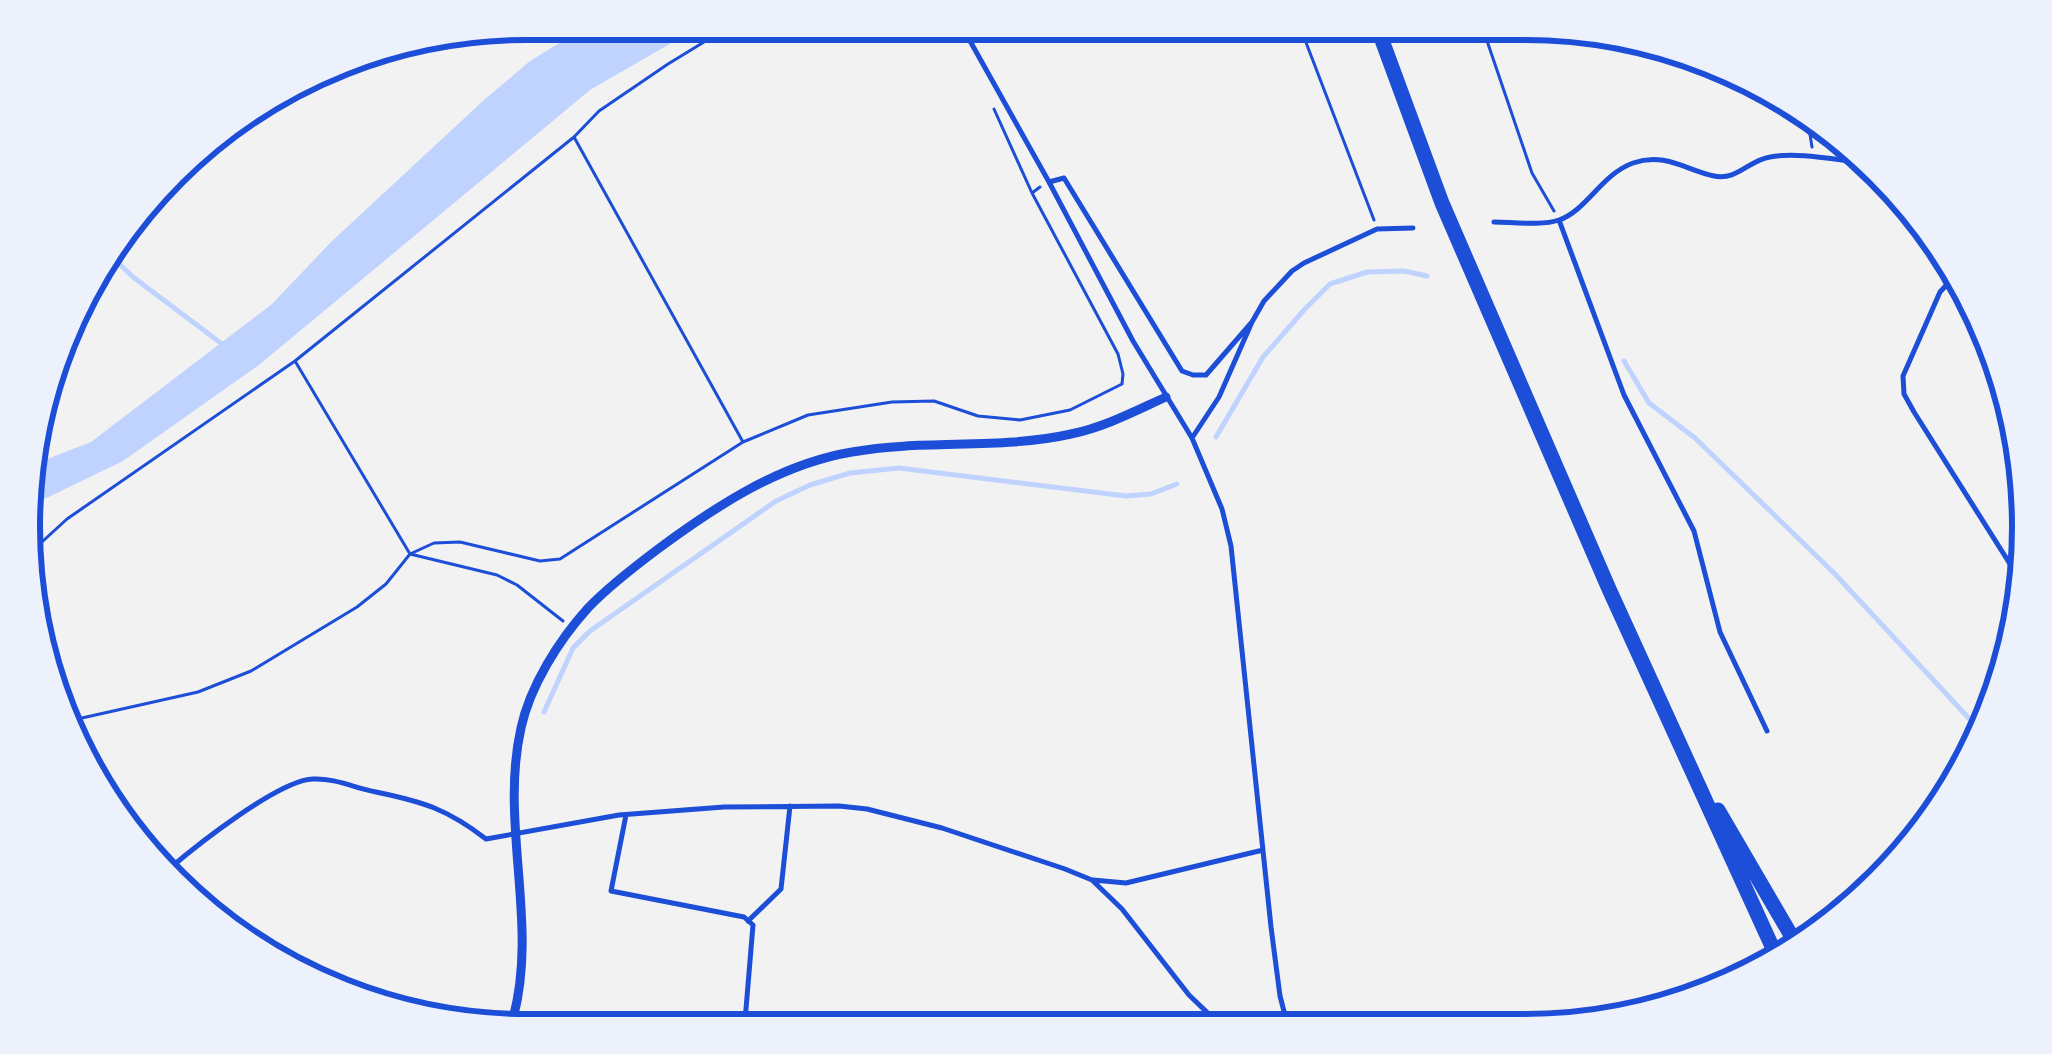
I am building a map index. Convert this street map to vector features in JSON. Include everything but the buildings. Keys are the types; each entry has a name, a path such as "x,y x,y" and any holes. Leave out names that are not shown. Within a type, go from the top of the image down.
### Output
{"highway":[{"path":"1382,40 1442,203 1672,731 1764,951"},
{"path":"1672,731 1791,935"},
{"path":"1672,731 1772,947"}],"street":[{"path":"969,40 1049,182 1101,282 1166,397 1192,438 1222,509 1231,546 1263,850 1280,996 1285,1014"},
{"path":"1494,222 1559,220 1576,209 1617,170 1635,162 1650,159 1684,164 1714,176 1738,174 1756,161 1770,156 1813,157 1846,161"},
{"path":"1049,182 1064,178 1182,371 1193,376 1206,375 1252,322"},
{"path":"1559,220 1624,396 1694,531 1720,632 1767,731"},
{"path":"1192,438 1220,396 1252,322 1264,301 1292,271 1304,263 1378,230 1413,228"},
{"path":"1947,285 1940,292 1903,376 1904,394 2010,565"},
{"path":"514,1014 522,977 523,928 515,779 521,727 552,654 590,606 630,570 730,498 790,470 850,452 894,447 1023,442 1072,434 1120,419 1166,397"},
{"path":"176,864 249,809 278,790 311,779 338,782 440,809 457,817 486,839 517,835 626,814 724,807 839,806 867,809 942,828 1066,869 1092,880 1126,883 1263,850"},
{"path":"748,921 781,889 790,806"},
{"path":"626,814 611,891 744,917 754,925 746,1014"},
{"path":"1092,880 1122,909 1189,995 1209,1014"}],"path":[{"path":"41,543 67,519 296,361 574,137 599,111 668,64 708,40"},
{"path":"1305,40 1378,230"},
{"path":"1487,40 1532,173 1559,220"},
{"path":"79,718 198,692 251,671 357,607 386,584 410,554 434,543 460,542 540,561 560,559 743,442 808,415 892,402 934,401 978,416 1020,420 1070,410 1122,384 1123,374 1118,354 1032,193 991,103"},
{"path":"1809,132 1813,157"},
{"path":"574,137 743,442"},
{"path":"1032,193 1049,182"},
{"path":"296,361 410,554 497,575 517,585 571,628"}],"water":[{"path":"564,40 676,40 590,90 259,365 123,461 41,501 44,460 91,442 272,304 331,242 484,100 530,61"}],"waterway":[{"path":"118,263 133,277 226,347"},
{"path":"1216,437 1263,357 1305,309 1330,284 1367,272 1404,271 1427,276"},
{"path":"1624,361 1649,403 1695,438 1834,573 1971,721"},
{"path":"544,712 573,648 590,631 776,501 810,485 850,473 899,468 1126,496 1151,494 1177,484"}]}
